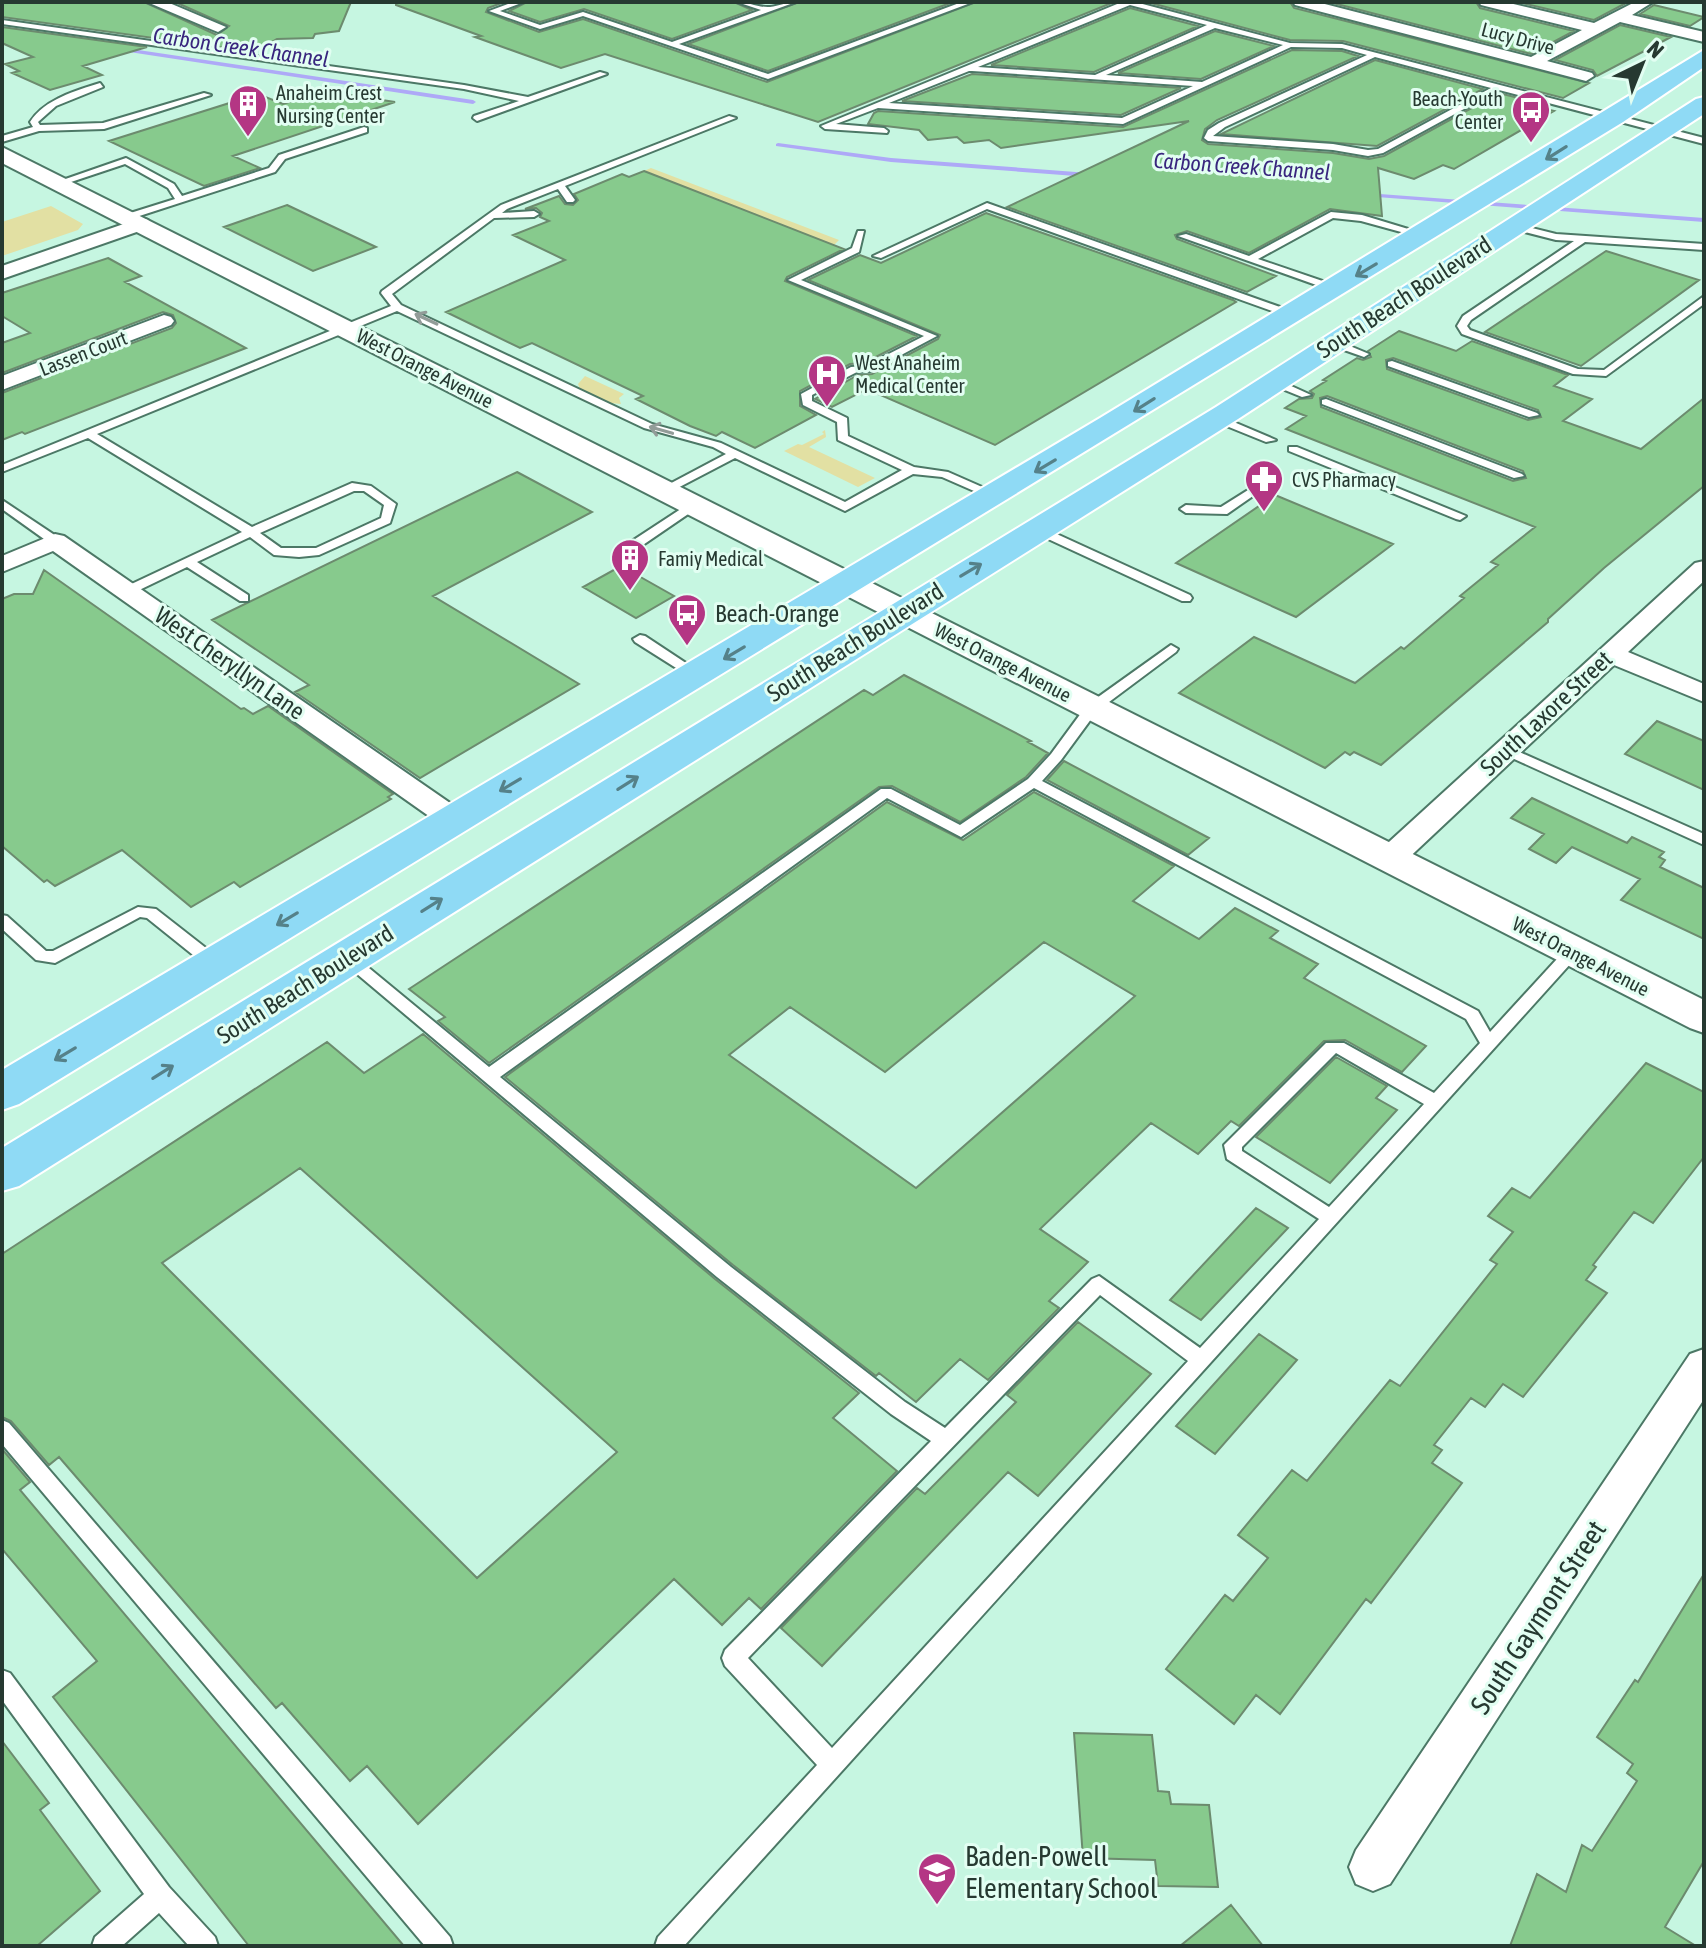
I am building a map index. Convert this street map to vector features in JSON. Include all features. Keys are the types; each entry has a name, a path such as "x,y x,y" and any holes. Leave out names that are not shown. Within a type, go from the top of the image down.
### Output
{"main road":[{"name":"South Beach Boulevard","path":"2,1092 1336,289 1615,117 1704,57"},
{"name":"South Beach Boulevard","path":"2,1172 1218,419 1519,221 1704,104"}],"street":[{"path":"154,2 218,27"},
{"name":"Lucy Drive","path":"1300,2 1586,76"},
{"path":"1486,2 1598,29"},
{"path":"1533,62 1646,2"},
{"path":"1620,17 1704,37"},
{"name":"West Orange Avenue","path":"2,154 1704,1018"},
{"path":"2,273 134,220"},
{"name":"Lassen Court","path":"2,384 164,321"},
{"path":"2,565 55,541"},
{"name":"West Cheryllyn Lane","path":"55,541 453,819"},
{"name":"South Laxore Street","path":"1389,859 1704,568"},
{"path":"1610,654 1704,694"},
{"name":"South Gaymont Street","path":"1373,1867 1704,1366"}],"lane":[{"path":"520,2 493,11 540,27 583,14 768,77 969,2"},
{"path":"741,2 768,10"},
{"path":"672,44 792,2"},
{"path":"884,131 825,126 1128,2 1290,45 1342,46 1704,141"},
{"path":"2,22 464,87 529,100"},
{"path":"1095,77 1214,25"},
{"path":"877,105 1123,121 1290,45"},
{"path":"1373,55 1222,125 1208,138 1333,147 1368,153 1380,151 1496,88"},
{"path":"967,68 1203,84"},
{"path":"477,118 603,74"},
{"path":"38,128 34,122 37,115 100,85"},
{"path":"2,139 38,128 104,126 207,95"},
{"path":"732,118 504,207 386,293 397,307 648,426 717,445 845,507 911,470"},
{"path":"134,220 180,200 272,170 282,157 364,130"},
{"path":"59,183 126,161 171,186 180,200"},
{"path":"560,185 570,200"},
{"path":"878,256 987,206 1293,315"},
{"path":"493,216 534,214"},
{"path":"1250,260 1331,215 1362,218 1423,235"},
{"path":"1519,221 1556,237 1704,247"},
{"path":"861,233 856,250 793,280 932,336 867,369 855,369 806,394 807,403 843,420 842,438 911,470 944,474 994,496"},
{"path":"1183,236 1336,289"},
{"path":"1583,239 1467,318 1462,326 1466,332 1577,372 1606,373 1704,299"},
{"path":"2,469 397,307"},
{"path":"1334,343 1364,354"},
{"path":"1392,364 1533,415"},
{"path":"1274,382 1306,395"},
{"path":"1326,402 1518,476"},
{"path":"1218,419 1270,440"},
{"path":"89,434 251,532 278,552 319,551 386,520 390,504 367,488 352,487 251,532 127,591"},
{"path":"1293,449 1460,516"},
{"path":"664,491 735,454"},
{"path":"1186,509 1223,511 1275,476"},
{"path":"2,504 55,541"},
{"path":"633,546 693,505"},
{"path":"1037,529 1186,598"},
{"path":"188,562 244,598"},
{"path":"640,639 697,675"},
{"path":"488,1077 886,792 961,832 1033,782 1092,708 1171,649"},
{"path":"1506,750 1704,840"},
{"path":"1033,782 1472,1015 1489,1045"},
{"path":"2,920 42,956 55,957 138,912 151,913 214,963"},
{"path":"667,1946 1573,952"},
{"path":"346,958 737,1282 898,1408 946,1440"},
{"path":"1332,1218 1233,1154 1233,1145 1332,1047 1338,1047 1437,1103"},
{"path":"832,1765 733,1658 1099,1284 1202,1360"},
{"path":"2,1429 441,1946"},
{"path":"2,1681 160,1896 206,1946"},
{"path":"104,1946 160,1896"}],"shaded area":[{"path":"651,168 839,240 834,245 644,171"},
{"path":"51,206 83,224 78,230 2,256 2,222"},
{"path":"585,376 624,394 619,398 621,404 610,403 580,389 578,384"},
{"path":"825,430 826,437 809,447 875,478 858,487 784,451 824,434 822,432"}],"building":[{"path":"2,2 144,2 217,35 229,26 175,2 351,2 339,31 315,34 313,38 277,39 254,52 2,17"},
{"path":"396,2 504,2 488,8 486,12 539,32 583,19 767,82 976,2 1114,2 818,122 605,54 561,68 475,37 481,36 396,5"},
{"path":"527,2 734,2 752,10 672,39 584,9 540,22 509,11"},
{"path":"799,2 953,2 768,71 688,44"},
{"path":"1147,2 1290,2 1294,8 1589,83 1563,98 1343,41 1290,40"},
{"path":"1329,2 1476,2 1480,8 1574,31 1531,54"},
{"path":"1518,2 1628,2 1594,20"},
{"path":"1654,5 1704,17 1690,26 1640,14"},
{"path":"1130,8 1198,26 1094,72 991,65"},
{"path":"1620,25 1671,37 1597,76 1593,70 1555,60"},
{"path":"2,27 147,47 83,66 102,75 50,90 12,73 19,71 5,64 33,57 2,43"},
{"path":"1215,31 1274,46 1201,79 1118,73"},
{"path":"1292,50 1342,51 1358,56 1217,120 1205,129 1202,140 1208,144 1333,153 1369,159 1384,156 1499,93 1549,106 1545,109 1554,111 1454,169 1443,165 1414,179 1378,168 1382,216 1330,209 1249,253 1187,231 1175,235 1177,239 1276,276 1247,292 1007,207 1189,121 1001,148 989,140 964,143 957,137 928,140 919,130 868,124 878,111 1123,127"},
{"path":"1375,60 1483,89 1377,146 1221,134"},
{"path":"972,74 1181,88 1121,115 902,101"},
{"name":"Anaheim Crest Nursing Center","path":"323,91 395,102 233,156 260,168 204,186 109,141 258,94 283,104"},
{"path":"644,171 844,249 787,277 785,281 917,336 864,363 850,364 800,391 800,406 816,415 755,448 722,432 716,436 690,426 636,399 643,396 532,343 520,348 446,312 565,260 513,235 549,221 540,217 542,213 536,208 525,209 559,196 565,204 573,205 578,200 574,194 622,174 629,177"},
{"path":"287,205 376,247 313,271 224,227"},
{"path":"986,213 1236,302 995,445 867,389 832,407 815,399 858,375 872,374 938,339 940,335 808,280 860,255 881,263"},
{"path":"1606,251 1699,280 1581,366 1485,332"},
{"path":"108,258 141,276 125,282 246,348 25,434 22,432 2,440 2,393 172,328 176,323 173,315 163,312 2,373 2,343 30,333 2,316 2,293"},
{"path":"1399,331 1456,351 1472,341 1568,375 1554,386 1592,399 1563,421 1641,449 1704,398 1704,486 1604,568 1548,622 1381,765 1354,752 1350,755 1345,752 1325,768 1179,693 1254,637 1355,683 1401,647 1404,649 1464,598 1460,596 1498,565 1491,562 1535,527 1286,429 1306,416 1285,408 1299,399 1312,398 1314,394 1310,391 1326,381 1323,380 1357,358 1363,360 1371,357 1368,351","holes":["1393,358 1538,410 1541,417 1528,420 1387,369 1386,360","1327,396 1523,471 1526,478 1513,481 1321,407 1320,398"]},
{"path":"517,472 592,512 433,596 579,684 420,778 295,692 309,685 212,620"},
{"name":"CVS Pharmacy","path":"1275,495 1393,544 1296,617 1176,563"},
{"name":"Famiy Medical","path":"621,566 674,596 636,618 583,587"},
{"path":"44,570 241,709 253,714 268,706 393,794 388,797 391,799 240,887 234,882 191,907 122,850 55,886 47,880 44,882 2,846 2,599 14,594 33,594"},
{"path":"904,675 1031,741 1028,742 1048,753 1026,777 960,822 892,786 879,787 489,1063 438,1021 445,1017 409,989 864,690 873,695"},
{"path":"1657,721 1704,741 1704,790 1625,754"},
{"path":"1064,761 1209,838 1188,855 1047,780"},
{"path":"1034,792 1174,866 1133,901 1199,939 1235,908 1278,931 1270,938 1318,964 1304,978 1426,1046 1402,1072 1345,1040 1324,1041 1239,1126 1231,1121 1198,1154 1151,1123 1040,1229 1088,1262 1049,1301 1059,1308 988,1380 960,1359 916,1402 879,1373 876,1376 733,1265 505,1077 887,802 963,840","holes":["1044,942 1135,996 916,1188 729,1055 790,1007 885,1072"]},
{"path":"1532,798 1627,843 1632,837 1664,852 1659,857 1665,860 1660,867 1704,888 1704,939 1621,900 1640,879 1572,847 1556,863 1529,849 1544,834 1511,818"},
{"path":"423,1034 715,1279 859,1393 833,1418 897,1471 761,1609 749,1598 722,1625 674,1579 418,1824 367,1766 350,1781 282,1703 276,1708 59,1457 49,1465 11,1421 2,1417 2,1254 327,1042 364,1073","holes":["300,1168 617,1452 477,1578 162,1263"]},
{"path":"1336,1057 1387,1086 1376,1098 1397,1110 1330,1183 1256,1137"},
{"path":"1646,1063 1704,1092 1704,1157 1653,1223 1634,1212 1593,1265 1596,1267 1586,1280 1607,1293 1523,1397 1503,1384 1485,1407 1471,1398 1434,1445 1442,1450 1432,1463 1462,1483 1371,1603 1366,1599 1280,1714 1256,1695 1234,1724 1166,1669 1225,1595 1233,1601 1268,1558 1238,1535 1292,1470 1307,1481 1390,1380 1400,1386 1497,1264 1490,1260 1513,1232 1488,1216 1512,1188 1530,1198"},
{"path":"1256,1208 1288,1228 1201,1320 1170,1300"},
{"path":"1078,1322 1151,1374 1038,1496 1008,1472 822,1666 781,1628 917,1488 925,1494 1016,1402 1007,1395"},
{"path":"1259,1334 1297,1360 1215,1454 1176,1426"},
{"path":"2,1449 30,1482 20,1490 404,1946 249,1946 53,1697 97,1661 2,1549"},
{"path":"1704,1574 1704,1861 1665,1927 1696,1946 1510,1946 1537,1874 1566,1892 1582,1845 1592,1851 1637,1781 1627,1773 1633,1764 1597,1737 1635,1680 1638,1682"},
{"path":"1074,1733 1152,1735 1158,1791 1169,1792 1171,1804 1209,1805 1218,1887 1158,1886 1155,1860 1083,1858"},
{"path":"2,1741 49,1803 40,1810 100,1891 37,1946 2,1946"},
{"path":"1231,1905 1263,1946 1180,1946"}],"waterway":[{"name":"Carbon Creek Channel","path":"118,49 473,102"},
{"name":"Carbon Creek Channel","path":"778,145 891,160 1089,175"},
{"name":"Carbon Creek Channel","path":"1366,195 1704,220"}],"place":[{"name":"Anaheim Crest Nursing Center","path":"248,138"},
{"name":"Beach-Youth Center","path":"1531,144"},
{"name":"West Anaheim Medical Center","path":"827,408"},
{"name":"CVS Pharmacy","path":"1264,513"},
{"name":"Famiy Medical","path":"630,592"},
{"name":"Beach-Orange","path":"687,647"},
{"name":"Baden-Powell Elementary School","path":"937,1906"}]}
